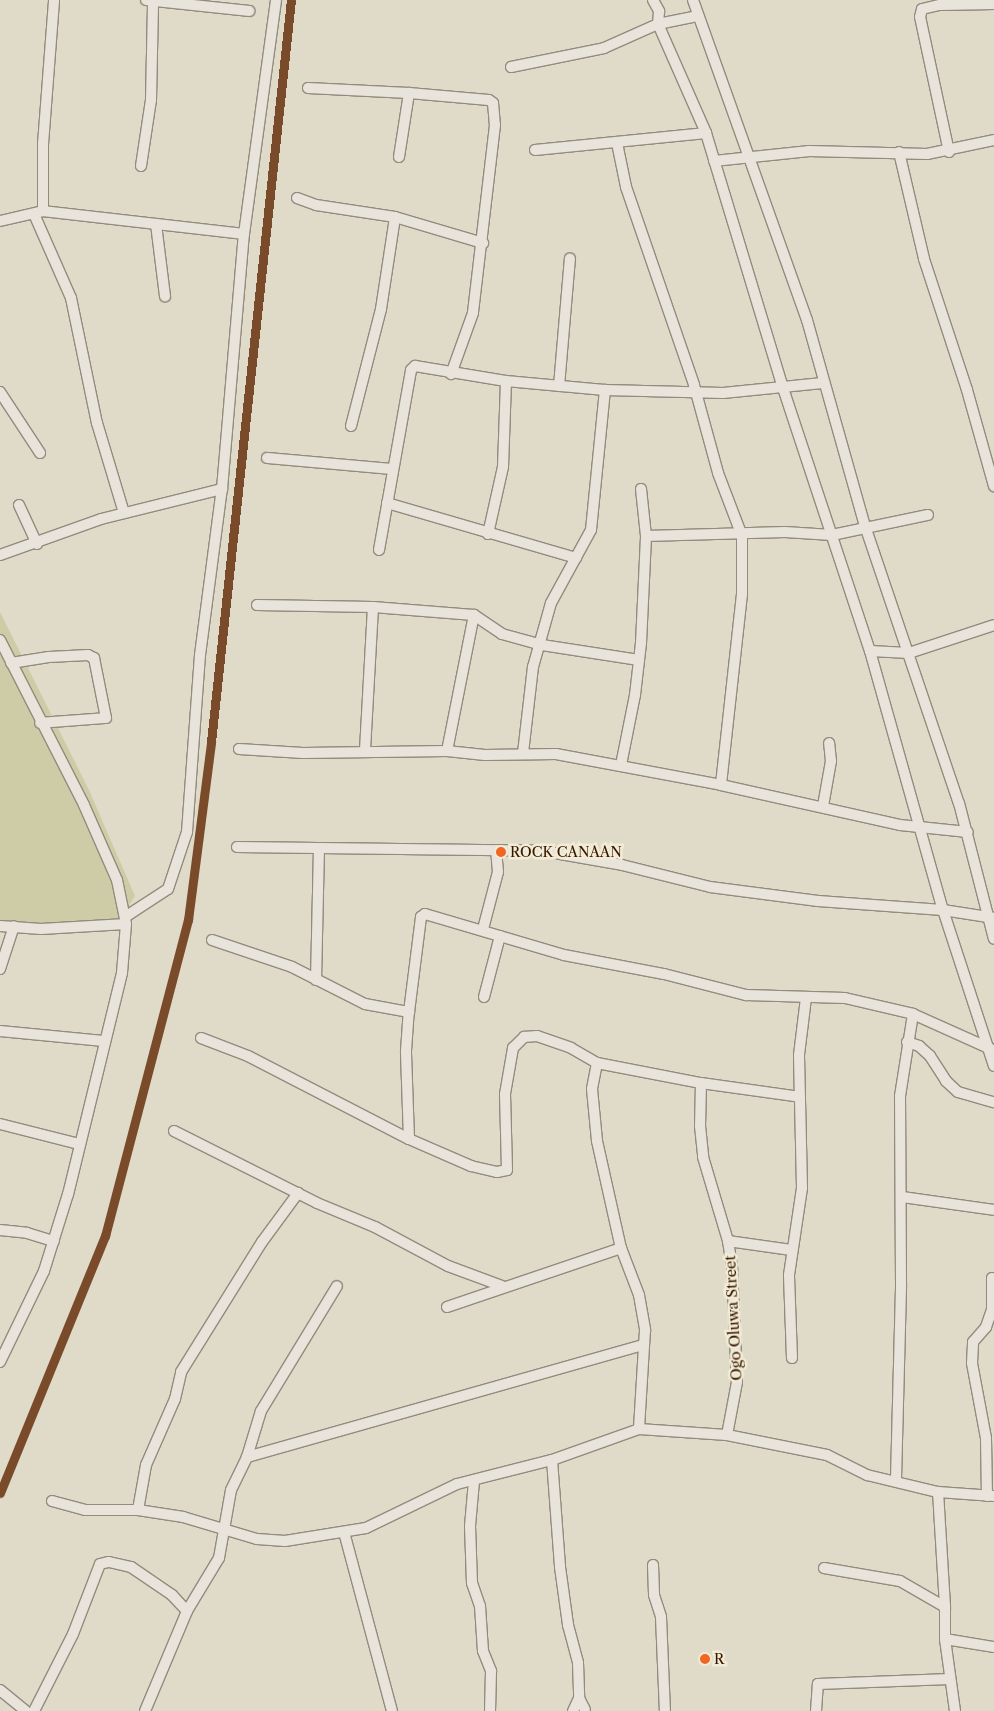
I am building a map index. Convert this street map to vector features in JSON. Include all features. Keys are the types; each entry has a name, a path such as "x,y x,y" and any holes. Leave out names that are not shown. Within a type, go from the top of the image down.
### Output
{"street":[{"path":"54,0 39,212 71,298 97,423 124,513"},
{"path":"141,166 151,100 149,0 249,11"},
{"path":"0,926 41,929 125,920 168,889 187,832 200,655 222,489 244,234 276,0"},
{"path":"653,0 659,11 658,24 706,133 782,385 833,533 870,651 918,828 943,910 991,1049 994,1066"},
{"path":"693,0 807,320 823,382 866,526 968,832 994,940"},
{"path":"949,152 920,17 922,9 940,5 994,4"},
{"path":"512,67 604,48 658,24 698,16"},
{"path":"308,88 409,93 489,100 493,103 495,125 483,243 473,313 451,374"},
{"path":"398,157 409,93"},
{"path":"535,150 706,133"},
{"path":"714,161 810,151 949,152 994,140"},
{"path":"617,143 626,187 697,393 718,473 742,536 742,594 721,785"},
{"path":"899,152 924,259 967,390 994,486"},
{"path":"297,198 316,205 395,217 483,243"},
{"path":"0,220 39,212 244,234"},
{"path":"351,426 381,309 395,217"},
{"path":"156,224 165,296"},
{"path":"559,386 570,258"},
{"path":"379,550 411,370 422,366 451,374 506,381 601,390 697,393 823,382"},
{"path":"488,534 503,467 506,381"},
{"path":"523,753 533,667 542,646 551,604 586,543 594,516 605,401 601,390"},
{"path":"0,392 40,453"},
{"path":"267,458 393,469"},
{"path":"0,555 124,513 222,489"},
{"path":"621,765 639,660 646,536 641,489"},
{"path":"387,504 576,558"},
{"path":"19,505 37,544"},
{"path":"646,536 676,534 742,536 833,533 928,515"},
{"path":"257,605 373,608 474,615 502,634 542,646 639,660"},
{"path":"365,750 373,608"},
{"path":"447,751 474,615"},
{"path":"870,651 909,653 994,625"},
{"path":"0,640 40,723 84,805 117,880 125,920 122,973 54,1241 41,1278 0,1362"},
{"path":"11,662 49,657 88,655 94,658 106,718 40,723"},
{"path":"823,806 831,761 829,743"},
{"path":"239,749 303,753 365,750 447,751 485,755 556,754 721,785 918,828 968,832"},
{"path":"237,847 543,851 622,865 710,887 862,905 943,910 990,919"},
{"path":"316,980 319,849"},
{"path":"483,929 498,872 496,850"},
{"path":"409,1139 406,1051 408,1012 420,917 425,914 483,929 564,955 664,974 746,995 846,998 913,1014 991,1049"},
{"path":"0,969 14,926"},
{"path":"484,997 500,936"},
{"path":"212,940 292,967 365,1004 408,1012"},
{"path":"792,1358 791,1250 802,1181 799,1055 806,998"},
{"path":"896,1479 902,1197 900,1096 907,1042 913,1014"},
{"path":"0,1031 104,1041"},
{"path":"201,1038 248,1056 409,1139 471,1166 497,1172 507,1170 505,1094 513,1048 524,1037 537,1036 571,1048 597,1063 702,1083 800,1097"},
{"path":"907,1042 920,1046 930,1056 946,1082 958,1092 994,1102"},
{"path":"597,1063 592,1089 597,1141 621,1248 639,1295 645,1330 642,1345 642,1417 639,1429"},
{"name":"Ogo Oluwa Street","path":"702,1083 700,1126 703,1157 728,1240 734,1293 737,1382 727,1436"},
{"path":"0,1124 79,1144"},
{"path":"174,1131 298,1194 375,1227 448,1266 502,1286"},
{"path":"138,1510 146,1465 175,1399 182,1372 262,1242 298,1194"},
{"path":"902,1197 994,1210"},
{"path":"0,1230 27,1232 54,1241"},
{"path":"728,1240 791,1250"},
{"path":"447,1307 502,1286 621,1248"},
{"path":"52,1501 85,1510 138,1510 170,1514 257,1539 285,1541 344,1532 386,1520 457,1484 552,1460 639,1429 727,1436 827,1455 867,1475 896,1479 938,1492 990,1496 986,1438 972,1363 973,1342 986,1327 992,1310 992,1278"},
{"path":"145,1711 187,1611 219,1558 226,1529 231,1490 247,1456 261,1411 337,1286"},
{"path":"247,1456 642,1345"},
{"path":"552,1460 560,1566 568,1625 578,1664 579,1698 585,1711 589,1711"},
{"path":"474,1481 470,1526 472,1583 480,1606 483,1651 491,1671 490,1711"},
{"path":"938,1492 945,1607 945,1639 955,1711"},
{"path":"344,1532 392,1711"},
{"path":"34,1711 73,1634 100,1564 109,1562 131,1567 172,1595 187,1611"},
{"path":"653,1565 654,1595 661,1617 665,1711"},
{"path":"824,1568 900,1581 945,1607"},
{"path":"945,1639 994,1647"},
{"path":"816,1711 818,1684 950,1679"},
{"path":"0,1690 26,1711"},
{"path":"573,1711 579,1698"}],"shaded area":[{"path":"0,612 89,790 135,896 115,927 0,923"}],"transit line":[{"path":"0,1493 105,1236 188,920 211,742 291,0"}],"place":[{"name":"ROCK CANAAN","path":"501,852"},
{"name":"R","path":"705,1659"}]}
